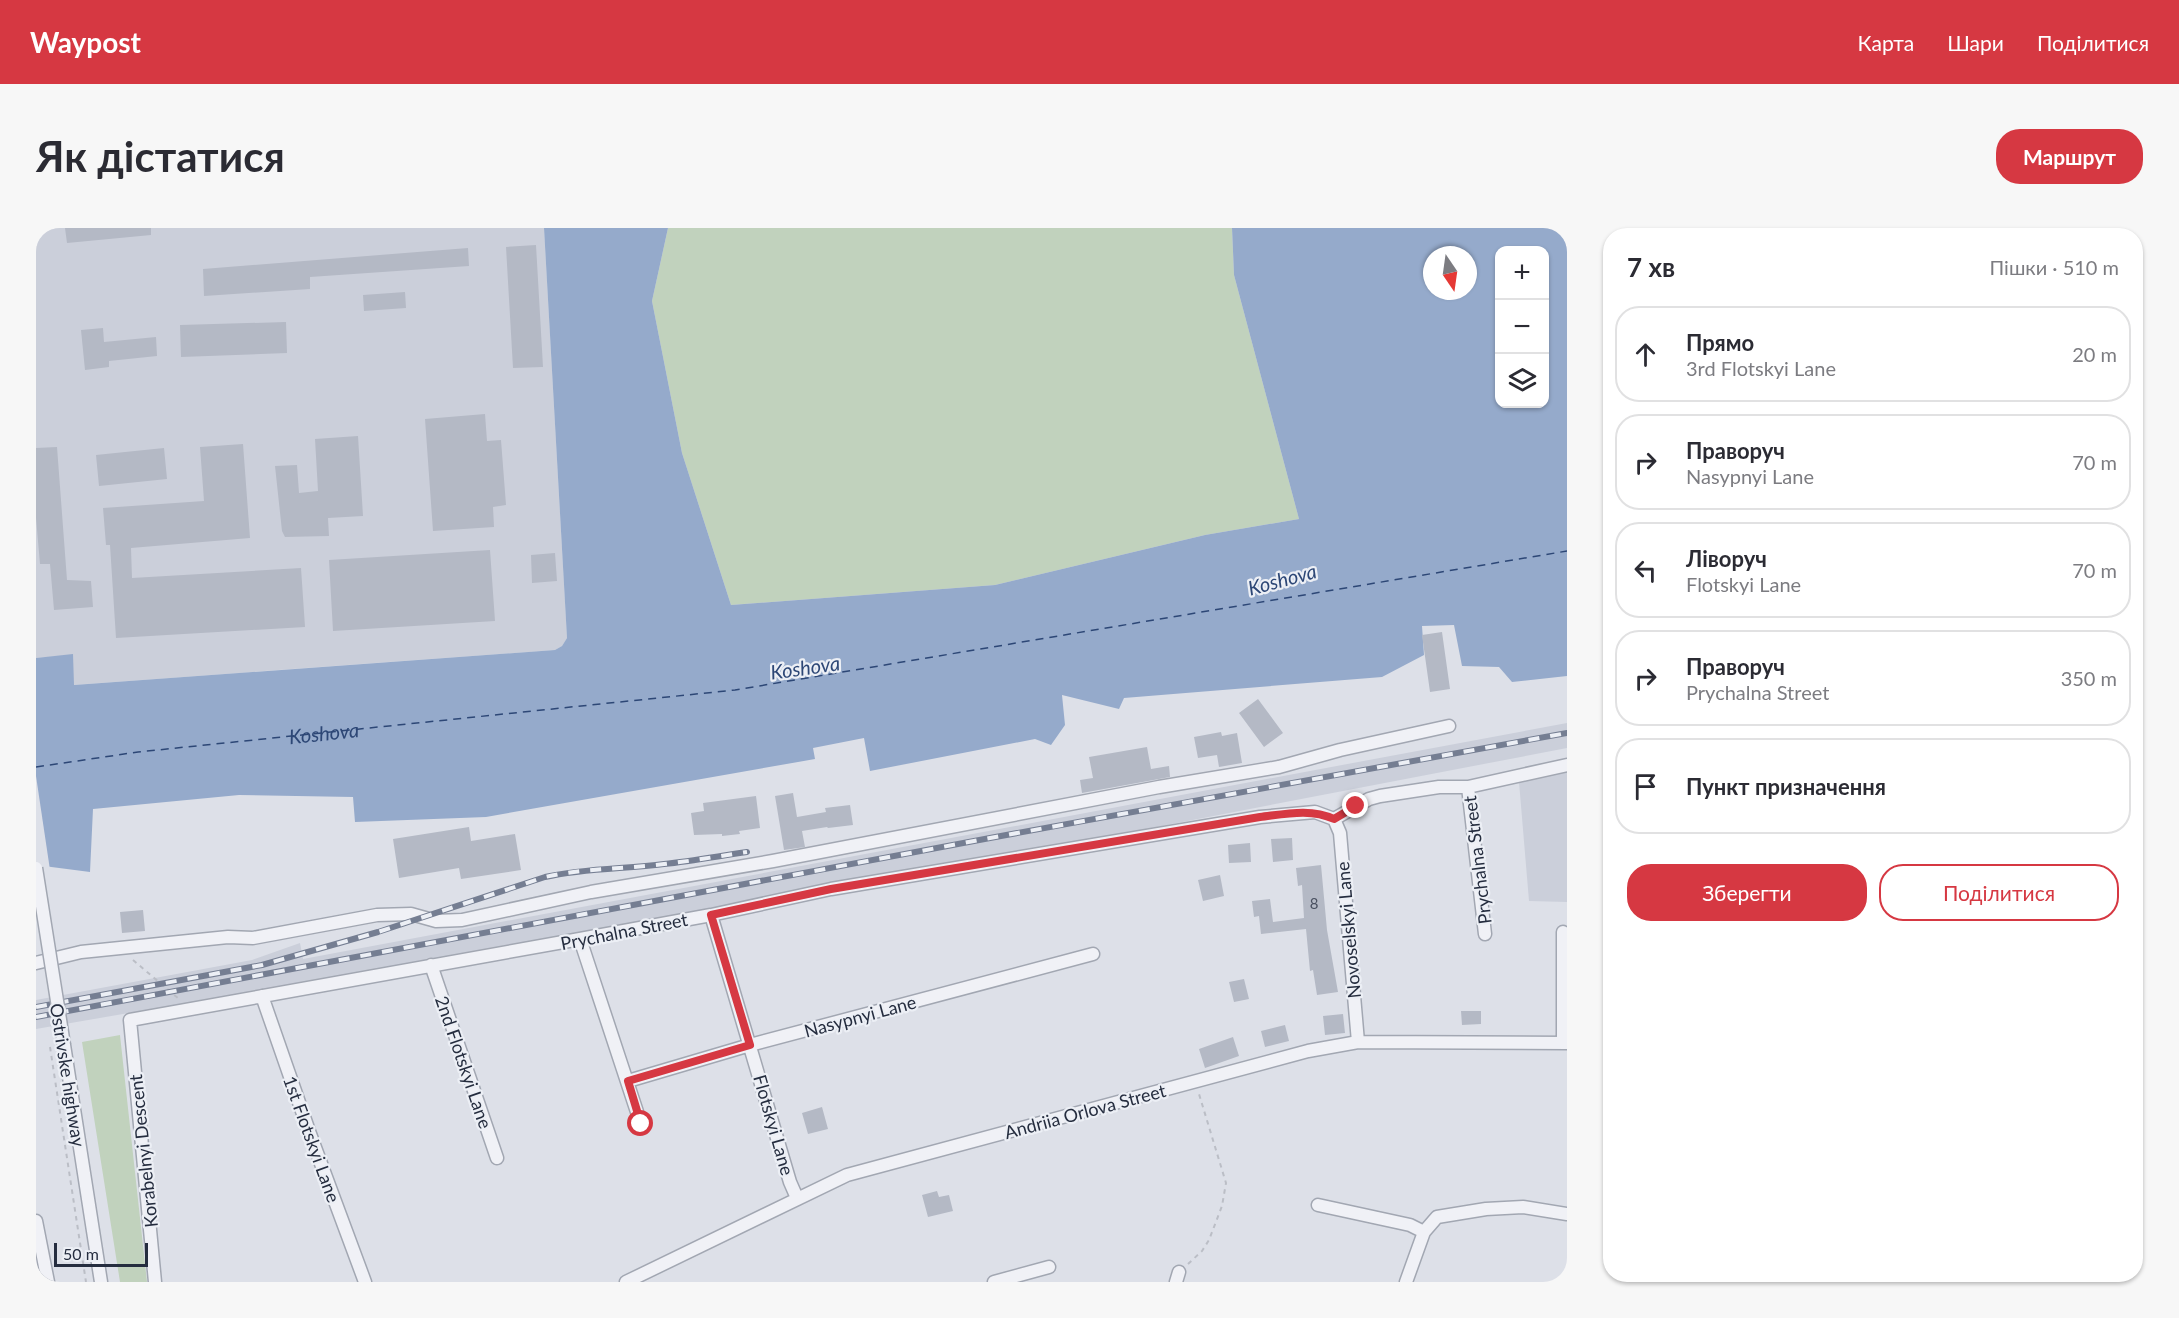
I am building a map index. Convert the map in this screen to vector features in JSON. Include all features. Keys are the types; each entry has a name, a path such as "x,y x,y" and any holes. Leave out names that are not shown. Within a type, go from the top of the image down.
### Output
{"street":[{"path":"36,963 81,952 228,937 253,938 377,915 411,914 436,921 462,920 591,892 773,861 1279,767 1340,750 1449,726"},
{"name":"Prychalna Street","path":"130,1020 711,915 831,889 1260,817 1303,812 1324,814 1334,819 1369,799 1380,796 1439,787 1468,787 1567,765"},
{"name":"Prychalna Street","path":"1468,787 1485,934"},
{"name":"Novoselskyi Lane","path":"1334,819 1340,833 1358,1042"},
{"name":"Ostrivske highway","path":"36,868 101,1282"},
{"name":"Flotskyi Lane","path":"711,915 790,1182 797,1198"},
{"path":"1563,932 1565,1043"},
{"path":"580,939 641,1124"},
{"name":"Nasypnyi Lane","path":"628,1081 750,1045 1093,954"},
{"name":"2nd Flotskyi Lane","path":"431,965 497,1158"},
{"name":"1st Flotskyi Lane","path":"262,996 365,1282"},
{"name":"Korabelnyi Descent","path":"130,1020 155,1282"},
{"name":"Andriia Orlova Street","path":"626,1282 847,1175 1308,1051 1358,1042 1565,1043"},
{"path":"1318,1205 1410,1225 1424,1232"},
{"path":"1406,1282 1424,1232 1437,1217 1486,1209 1523,1207 1567,1214"},
{"path":"36,1221 48,1282"},
{"path":"994,1282 1049,1267"}],"path":[{"path":"120,949 190,1009"},
{"path":"50,1047 86,1282"},
{"path":"1178,1277 1209,1240 1222,1206 1226,1183 1195,1081"}],"shaded area":[{"path":"36,228 544,228 567,638 562,646 555,650 73,685 73,655 36,658"},
{"path":"1567,723 1567,748 709,913 36,1029 36,1000 252,960 300,943 303,959"},
{"path":"1567,772 1567,902 1529,901 1519,782"}],"green space":[{"path":"668,228 1232,228 1234,275 1299,519 1205,535 995,585 731,605 682,453 652,301"},
{"path":"120,1035 147,1282 120,1282 82,1042"}],"water":[{"name":"Koshova","path":"544,228 668,228 652,301 682,453 731,605 995,585 1205,535 1299,519 1234,275 1232,228 1567,228 1567,676 1512,682 1499,667 1462,666 1454,625 1422,626 1424,655 1382,677 1124,698 1119,709 1062,695 1065,725 1051,745 1035,739 870,771 864,738 813,748 815,759 486,817 355,822 353,797 239,795 93,809 90,872 36,865 36,658 73,654 74,685 555,650 562,646 567,638"}],"pier":[{"path":"36,776 50,870 36,868"}],"building":[{"path":"65,228 151,228 151,235 67,243"},
{"path":"536,245 543,367 513,368 506,247"},
{"path":"468,248 469,266 310,277 310,289 204,296 203,269"},
{"path":"405,292 406,308 364,311 363,295"},
{"path":"286,322 287,353 181,357 180,325"},
{"path":"103,328 104,342 156,337 157,356 109,361 109,367 85,370 81,330"},
{"path":"485,414 487,441 501,440 506,505 493,507 494,527 433,531 425,419"},
{"path":"358,436 363,516 328,518 329,536 285,537 282,531 275,466 297,465 299,493 318,491 315,439"},
{"path":"243,444 250,538 131,548 132,578 301,568 305,627 116,638 110,545 106,545 103,508 204,501 200,447"},
{"path":"57,447 67,580 91,581 93,607 54,610 50,564 40,564 36,518 36,448"},
{"path":"164,448 167,479 99,486 96,455"},
{"path":"490,550 495,621 333,631 329,560"},
{"path":"555,553 557,581 532,583 531,555"},
{"path":"1442,632 1450,689 1430,692 1422,635"},
{"path":"1258,699 1283,733 1264,747 1239,713"},
{"path":"1221,732 1222,736 1237,733 1242,763 1219,767 1217,755 1198,758 1194,737"},
{"path":"1147,747 1151,769 1169,766 1170,777 1082,793 1080,780 1093,778 1089,757"},
{"path":"793,793 797,817 826,812 825,808 850,805 853,825 802,831 805,847 784,850 775,796"},
{"path":"756,796 760,828 722,836 722,834 694,835 691,813 704,811 703,803"},
{"path":"469,827 471,841 515,834 521,870 461,879 459,868 399,878 393,839"},
{"path":"1292,838 1293,860 1273,862 1271,839"},
{"path":"1250,843 1251,862 1229,863 1228,845"},
{"path":"1321,865 1327,930 1338,992 1317,995 1313,970 1310,971 1306,929 1261,934 1259,916 1254,917 1252,901 1270,899 1273,922 1304,918 1302,885 1298,886 1296,868"},
{"path":"1220,875 1224,896 1203,901 1198,880"},
{"path":"143,910 145,931 122,933 120,912"},
{"path":"1244,979 1249,999 1234,1002 1229,982"},
{"path":"1461,1011 1481,1011 1481,1024 1462,1025"},
{"path":"1343,1014 1345,1033 1325,1035 1323,1016"},
{"path":"1285,1025 1289,1041 1265,1047 1261,1031"},
{"path":"1233,1037 1239,1056 1205,1068 1199,1049"},
{"path":"822,1107 828,1129 808,1134 802,1113"},
{"path":"937,1191 939,1197 949,1195 953,1211 928,1217 922,1195"}],"ferry route":[{"path":"36,767 138,752 735,690 1567,551"}],"railway":[{"path":"36,1017 990,838 1567,733"},
{"path":"36,1007 262,965 378,932 545,877 674,863 747,852"}],"route":[{"path":"641,1124 628,1081 750,1045 711,915 831,889 1260,817 1315,812 1334,819 1356,806"}]}
